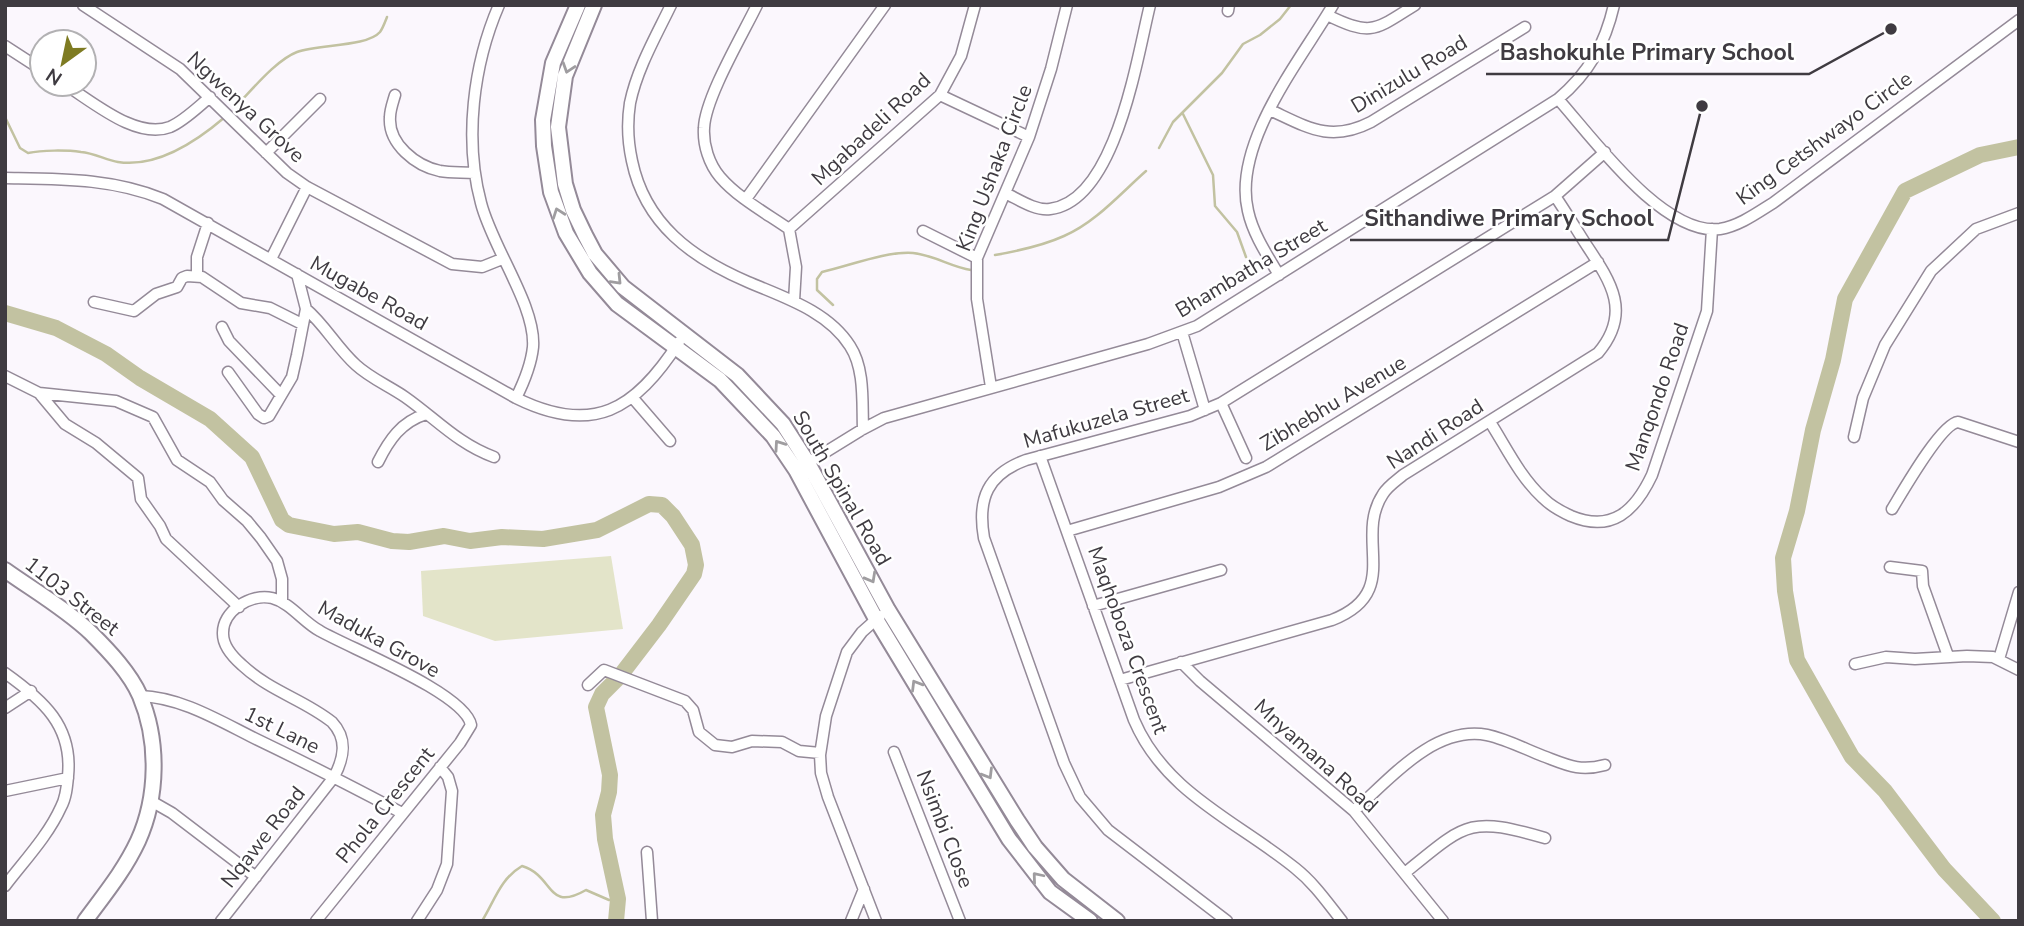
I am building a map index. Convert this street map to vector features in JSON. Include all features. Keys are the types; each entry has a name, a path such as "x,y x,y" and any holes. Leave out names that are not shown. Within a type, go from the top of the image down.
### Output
{"street":[{"name":"Ngwenya Grove","path":"83,5 173,64 287,173 307,187 453,264 482,267 502,259"},
{"path":"499,5 485,45 477,87 473,130 474,173 481,207 527,310 533,336 528,370 516,398"},
{"name":"South Spinal Road","path":"578,5 553,63 546,94 544,146 551,192 566,233 602,289 636,320 680,340"},
{"name":"South Spinal Road","path":"594,5 569,62 561,94 558,127 565,184 585,235 608,271 742,400 802,467 1035,847 1063,880 1117,921"},
{"path":"671,5 638,78 630,105 629,141 638,185 656,218 689,251 729,274 794,301 822,317 849,344 858,364 863,429"},
{"path":"757,5 716,89 704,120 703,131 712,166 721,179 789,229 796,267 794,301"},
{"path":"746,199 886,5"},
{"name":"Mgabadeli Road","path":"789,229 940,96 961,56 975,5"},
{"name":"King Ushaka Circle","path":"991,387 976,291 977,258 1029,137 1051,69 1067,5"},
{"path":"1005,193 1034,206 1051,209 1068,202 1099,173 1120,122 1150,5"},
{"path":"1279,275 1253,226 1246,201 1249,159 1259,131 1330,10 1353,26 1368,29 1381,26 1415,5"},
{"name":"Bhambatha Street","path":"802,467 863,429 894,415 1197,326 1558,99 1575,84 1595,58 1608,28 1614,5"},
{"name":"King Cetshwayo Circle","path":"1713,229 1731,226 1773,203 2019,20"},
{"name":"Dinizulu Road","path":"1270,110 1315,130 1328,133 1351,130 1371,122 1525,27"},
{"path":"5,46 28,61"},
{"path":"395,95 390,126 392,135 402,149 429,167 441,171 474,173"},
{"path":"940,96 1029,137"},
{"path":"86,98 121,120 142,128 168,127 210,97"},
{"path":"266,153 320,99"},
{"path":"1558,99 1662,211 1685,222 1713,229"},
{"name":"Mafukuzela Street","path":"1227,921 1108,830 1087,808 1068,772 1009,611 982,527 985,496 995,477 1012,465 1205,410 1221,403 1555,195 1605,152"},
{"name":"Mugabe Road","path":"5,178 76,179 127,187 163,199 516,398 552,413 578,416 606,413 632,397 650,380 680,340"},
{"path":"271,259 307,187"},
{"name":"Nandi Road","path":"1120,680 1332,620 1360,604 1370,588 1375,516 1384,493 1403,475 1593,358 1603,348 1613,328 1616,308 1612,284 1555,195"},
{"path":"1854,437 1868,385 1885,345 1931,271 1976,229 2019,213"},
{"path":"197,276 197,257 208,223"},
{"name":"Manqondo Road","path":"1490,422 1533,488 1560,511 1597,522 1616,518 1633,506 1652,475 1704,321 1713,229"},
{"path":"923,231 977,258"},
{"name":"Zibhebhu Avenue","path":"1067,531 1219,487 1266,467 1598,262"},
{"path":"228,372 262,417 269,416 293,373 306,309 297,274"},
{"path":"94,302 134,311 156,294 177,287 182,278 197,276 241,303 270,308 302,324"},
{"path":"306,309 356,366 406,398 470,446 494,457"},
{"path":"222,327 229,341 280,394"},
{"path":"1182,332 1205,410"},
{"path":"5,376 38,393 116,401 153,417 177,460 210,482 223,500 247,521 261,538 277,561 282,579 282,602 260,596 250,599 225,623 223,634 230,652 261,682 325,717 338,729 343,741 343,754 334,777"},
{"path":"38,393 65,424 96,443 138,478 141,499 166,539 239,607"},
{"path":"632,397 670,441"},
{"path":"1221,403 1246,458"},
{"path":"378,462 394,436 410,420 426,414"},
{"path":"1892,509 1939,436 1950,424 1963,423 2019,442"},
{"name":"Maqhoboza Crescent","path":"1040,456 1142,738 1165,770 1194,796 1294,867 1320,892 1342,921"},
{"name":"South Spinal Road","path":"802,467 876,619 1023,860 1051,892 1090,921"},
{"path":"1890,567 1923,571 1923,586 1948,656"},
{"name":"1103 Street","path":"5,570 89,631 111,654 140,696 148,726 153,759 151,802 139,840 115,881 85,921"},
{"path":"1093,606 1221,570"},
{"path":"1999,659 2019,592"},
{"name":"Maduka Grove","path":"282,602 320,631 390,664 463,710"},
{"path":"876,921 828,797 821,773 820,753 826,716 843,661 856,639 888,610"},
{"path":"1855,664 1880,657 1989,657 1999,659 2019,670"},
{"name":"Mnyamana Road","path":"1181,662 1354,811 1443,921"},
{"path":"588,685 605,670 649,689 679,698 689,704 699,733 715,745 732,747 752,741 782,742 799,751 820,753"},
{"path":"5,673 31,691 60,726 69,759 65,797 52,824 5,886"},
{"path":"5,708 31,691"},
{"name":"1st Lane","path":"140,696 159,696 171,700 334,777 402,813"},
{"name":"Phola Crescent","path":"316,921 460,743 471,725 463,710"},
{"path":"1354,811 1425,751 1460,736 1471,734 1492,737 1581,769 1605,765"},
{"name":"Nsimbi Close","path":"894,752 960,921"},
{"path":"417,921 437,890 447,864 452,791 448,777 440,767"},
{"name":"Nqawe Road","path":"221,921 334,777"},
{"path":"5,791 68,778"},
{"path":"151,802 172,813 256,877"},
{"path":"1406,872 1449,837 1472,826 1500,826 1545,838"},
{"path":"647,852 652,921"},
{"path":"851,921 864,889"}],"green space":[{"path":"611,556 623,629 495,641 423,616 421,571"}],"waterway":[{"path":"1159,148 1173,122 1222,73 1243,44 1280,19 1291,5"},
{"path":"236,106 273,68 289,56 306,49 354,43 374,37 387,17"},
{"path":"1183,114 1213,175 1215,206 1237,232 1246,257"},
{"path":"5,117 20,148 28,153 75,151 133,163 176,151 225,117"},
{"path":"1993,921 1944,869 1885,791 1852,757 1797,660 1785,591 1783,558 1797,511 1813,430 1833,360 1845,299 1905,191 1980,155 2019,147"},
{"path":"995,255 1056,240 1075,230 1097,216 1146,171"},
{"path":"833,305 817,290 817,279 822,272 891,254 913,253 971,270"},
{"path":"5,313 56,328 106,354 140,378 210,419 252,457 282,520 289,525 334,534 358,532 392,541 409,542 444,536 470,541 502,537 543,539 597,530 649,504 662,505 673,516 692,545 696,565 694,574 620,676 602,694 596,707 610,775 603,815 605,839 618,899 616,921"},
{"path":"482,921 508,877 522,866 533,871 557,895 573,896 586,890 609,900 618,899"}],"place":[{"name":"Bashokuhle Primary School","path":"1891,29"},
{"name":"Sithandiwe Primary School","path":"1702,106"}]}
